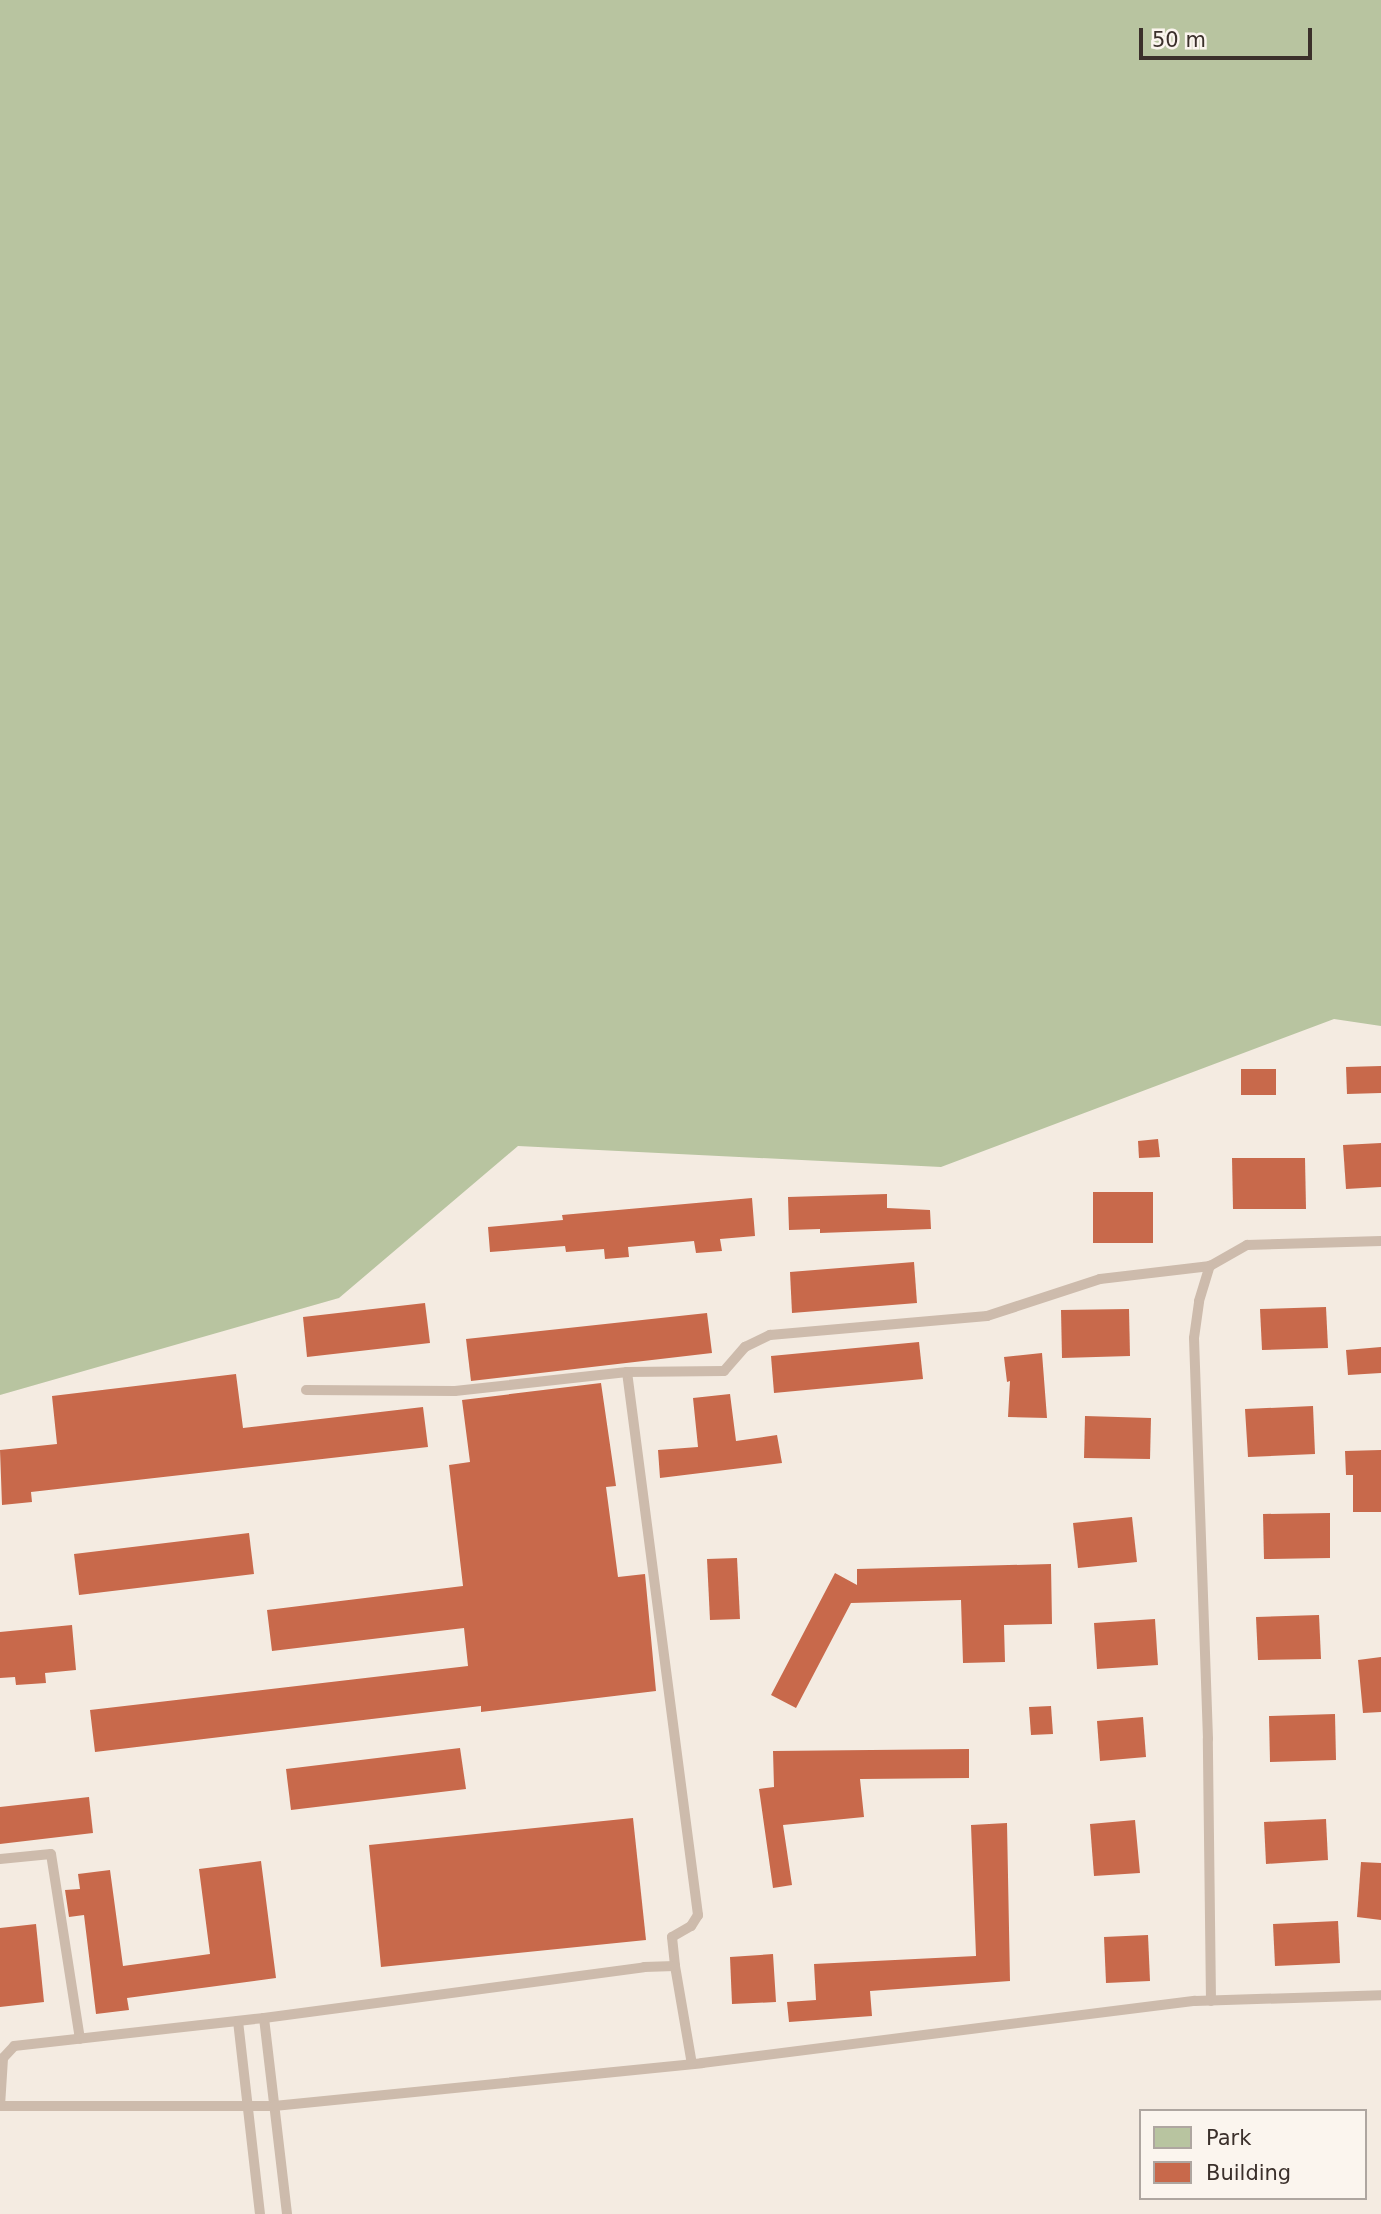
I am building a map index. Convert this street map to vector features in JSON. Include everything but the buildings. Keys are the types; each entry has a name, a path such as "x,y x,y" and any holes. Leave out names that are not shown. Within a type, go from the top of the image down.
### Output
{"lane":[{"path":"306,1390 455,1391 627,1372 724,1371 745,1347 770,1335 987,1316 1100,1279 1210,1266 1247,1245 1381,1241"},
{"path":"1210,1266 1199,1301 1194,1338 1208,1739 1211,2001"},
{"path":"627,1372 698,1915 691,1926 673,1937 675,1966 692,2064"},
{"path":"0,1859 42,1855 52,1857 80,2039"},
{"path":"675,1966 264,2018 15,2046 3,2058 0,2106 274,2106 692,2064 1211,2001 1381,1995"},
{"path":"264,2018 287,2214"},
{"path":"238,2021 260,2214"}],"green space":[{"path":"0,0 1381,0 1381,1026 1334,1019 941,1167 518,1146 339,1298 0,1395"}]}
